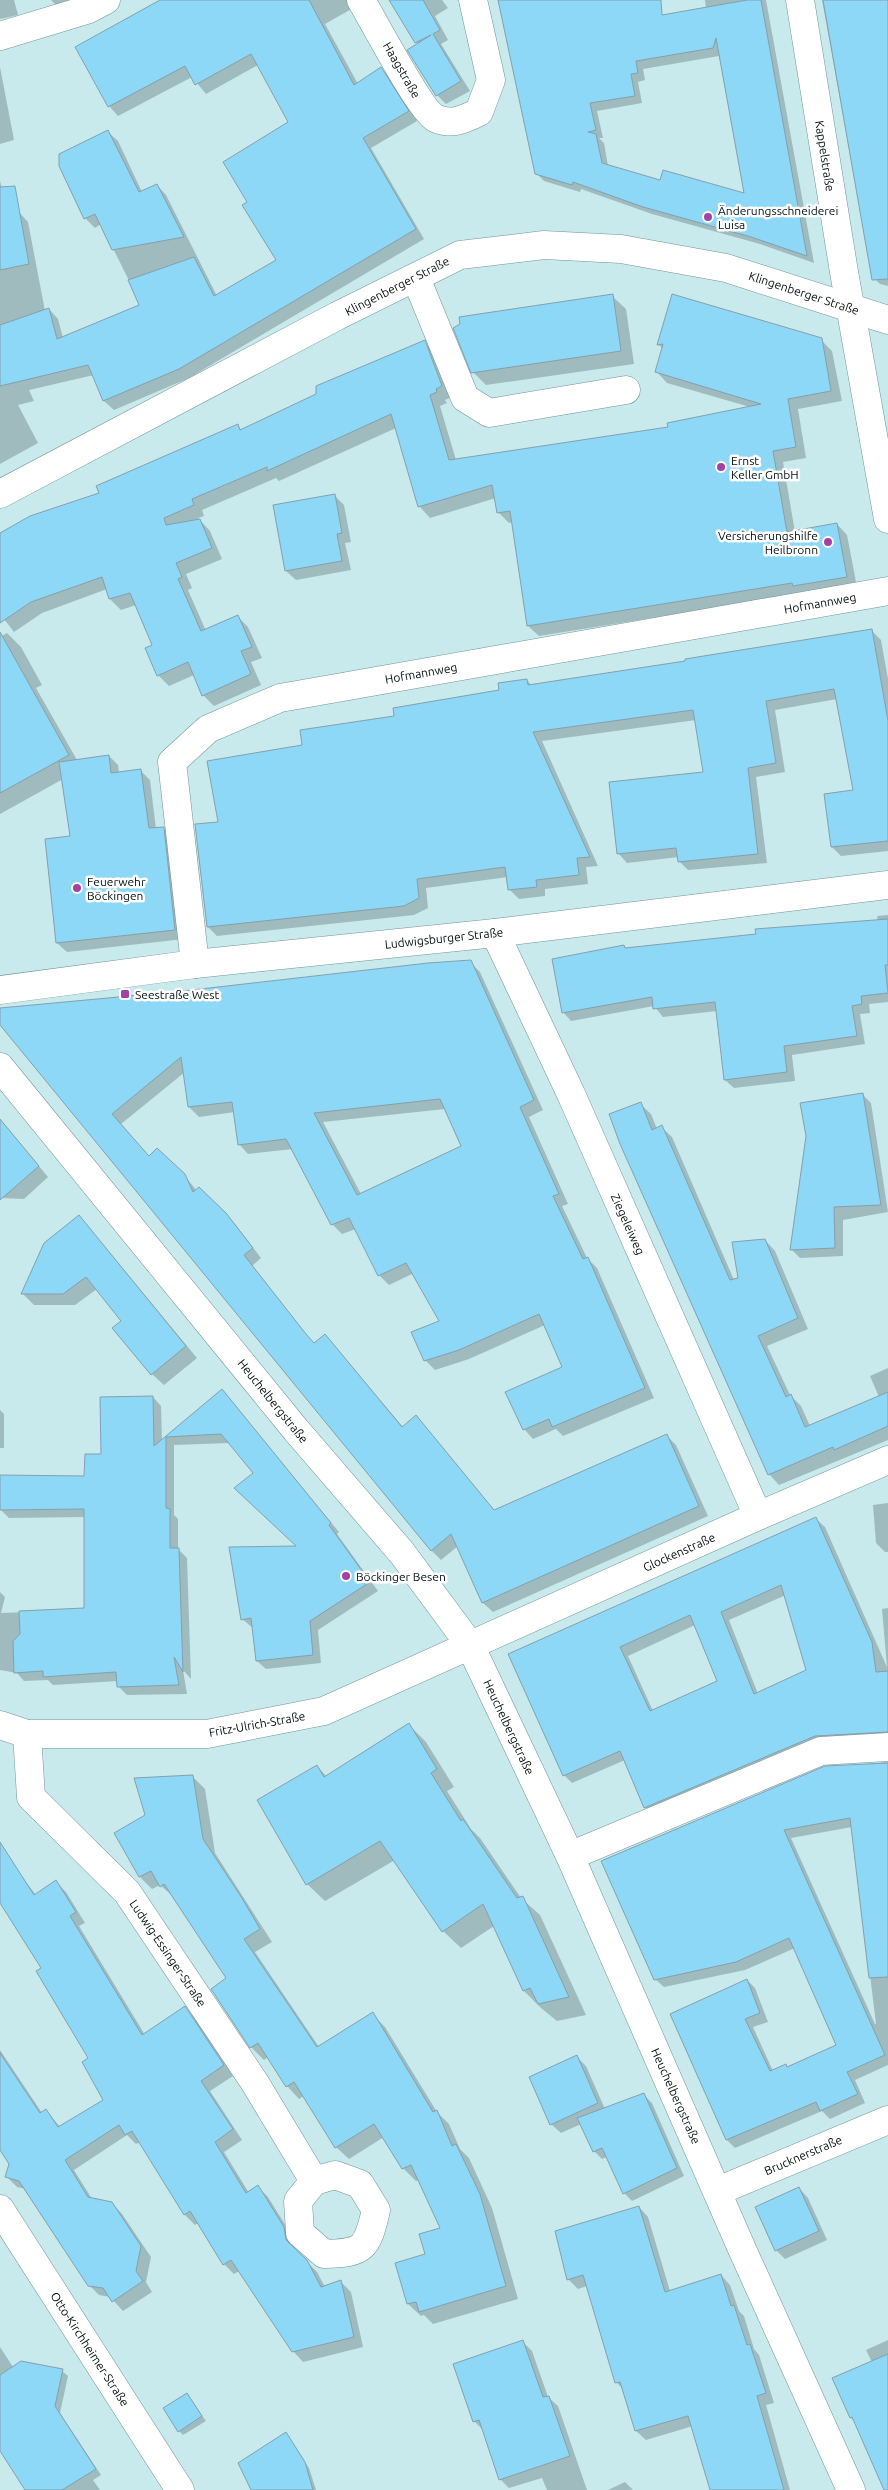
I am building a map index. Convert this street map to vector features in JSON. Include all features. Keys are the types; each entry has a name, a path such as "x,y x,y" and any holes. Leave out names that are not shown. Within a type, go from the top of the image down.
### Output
{"street":[{"path":"0,36 89,9 106,0"},
{"name":"Haagstraße","path":"361,0 421,102 435,118 457,122 479,112 491,80 473,0"},
{"name":"Kappelstraße","path":"800,0 850,308 888,519"},
{"name":"Klingenberger Straße","path":"0,494 337,316 460,255 544,245 621,249 726,268 888,320"},
{"path":"416,278 465,398 489,413 626,390"},
{"name":"Hofmannweg","path":"195,964 172,762 208,729 280,698 888,591"},
{"name":"Ludwigsburger Straße","path":"0,990 195,964 495,933 888,885"},
{"name":"Ziegeleiweg","path":"495,933 571,1094 758,1516"},
{"name":"Heuchelbergstraße","path":"0,1067 296,1430 402,1552 470,1645 570,1856 742,2249 851,2490"},
{"name":"Glockenstraße","path":"470,1645 888,1460"},
{"name":"Fritz-Ulrich-Straße","path":"0,1725 26,1734 207,1734 324,1711 470,1645"},
{"name":"Ludwig-Essinger-Straße","path":"26,1734 31,1796 127,1892 255,2083 314,2181"},
{"path":"570,1856 821,1752 888,1747"},
{"name":"Brucknerstraße","path":"718,2191 888,2120"},
{"name":"Otto-Kirchheimer-Straße","path":"0,2209 180,2490"}],"building":[{"path":"160,0 309,0 354,85 381,67 409,111 363,138 416,229 179,369 103,401 88,365 0,386 0,325 49,308 57,339 139,305 128,280 194,257 214,296 276,260 242,205 247,202 223,162 288,122 251,54 195,85 185,66 108,107 75,47"},
{"path":"389,0 423,0 440,30 433,34 461,81 436,96 407,50 431,35 415,43"},
{"path":"498,0 661,0 662,15 747,0 761,0 807,256 751,237 643,207 573,182 572,185 535,174","holes":["716,38 744,193 663,170 660,180 602,163 596,134 588,132 596,130 590,103 635,96 631,74 638,73 636,61 713,48"]},
{"path":"823,0 888,0 888,279 872,280"},
{"path":"108,130 139,192 157,184 184,237 112,250 95,214 84,219 59,166 59,154"},
{"path":"15,186 29,264 0,270 0,187"},
{"path":"613,294 621,351 471,373 453,328 460,324 459,317"},
{"path":"672,294 822,338 831,391 788,399 796,447 773,451 787,532 837,523 847,577 793,586 792,583 527,626 510,511 497,513 492,485 418,507 391,414 267,471 267,467 192,499 194,505 164,518 166,525 200,519 212,548 176,563 182,577 178,579 201,631 238,615 252,647 241,651 251,674 202,696 188,662 157,676 145,648 152,645 130,593 109,599 102,577 31,602 0,623 0,533 30,516 99,493 96,486 238,424 240,430 316,394 316,386 425,340 442,386 436,389 437,392 430,395 449,460 668,427 667,423 761,404 655,372 663,344 657,345"},
{"path":"335,494 342,533 337,534 342,561 285,571 273,505"},
{"path":"872,629 888,721 888,841 831,847 824,794 853,790 834,689 766,701 776,763 748,768 758,854 678,862 676,848 617,854 609,782 703,772 693,710 533,732 590,857 577,858 579,875 536,880 537,887 508,890 505,867 417,879 419,898 404,906 207,927 195,824 218,822 207,761 302,745 300,730 394,716 393,708 499,690 498,683 527,679 528,685 685,661 685,659"},
{"path":"0,632 69,755 0,793"},
{"path":"109,755 111,773 141,769 149,828 164,827 175,930 56,943 45,839 70,836 59,762"},
{"path":"888,919 888,965 885,965 888,993 861,996 862,1004 852,1006 857,1036 784,1046 787,1072 724,1080 715,1002 653,1009 652,997 562,1013 552,959 624,945 625,948 756,934 755,929"},
{"path":"471,960 534,1100 520,1107 559,1194 553,1196 583,1259 588,1257 645,1388 552,1427 549,1419 523,1430 505,1392 562,1367 539,1314 459,1350 424,1361 411,1332 439,1321 406,1263 378,1276 349,1218 331,1225 286,1139 238,1145 232,1102 188,1107 181,1057 112,1114 149,1156 157,1148 185,1174 193,1192 199,1187 226,1213 253,1248 244,1255 314,1343 325,1334 402,1427 416,1415 494,1510 667,1434 699,1506 482,1603 451,1534 431,1551 0,1025 0,1008 183,991 428,963","holes":["440,1099 461,1146 357,1195 314,1113"]},
{"path":"863,1093 881,1205 834,1207 835,1248 790,1250 806,1136 800,1103"},
{"path":"641,1102 652,1130 662,1125 730,1280 738,1278 732,1242 765,1239 798,1318 758,1336 786,1397 791,1394 805,1427 888,1392 888,1426 834,1450 833,1447 768,1475 620,1144 609,1114"},
{"path":"0,1119 39,1166 0,1200"},
{"path":"79,1215 186,1346 151,1375 112,1328 121,1321 86,1277 63,1294 21,1294 44,1243"},
{"path":"222,1389 331,1523 329,1525 370,1582 310,1621 313,1655 256,1661 251,1618 241,1620 229,1547 296,1546 234,1488 253,1473 221,1434 166,1437 166,1508 170,1509 170,1548 179,1548 183,1672 174,1657 179,1685 117,1687 116,1672 43,1677 43,1671 14,1673 13,1641 20,1634 19,1611 84,1608 84,1509 0,1510 0,1475 84,1476 85,1454 101,1454 100,1397 153,1396 154,1446"},
{"path":"816,1517 872,1642 876,1672 888,1671 888,1732 815,1736 644,1808 620,1751 563,1776 508,1654","holes":["781,1585 806,1670 754,1694 721,1612","690,1615 717,1681 650,1711 620,1647"]},
{"path":"409,1723 437,1769 431,1773 461,1821 463,1819 517,1898 523,1896 569,1997 538,2004 530,1988 523,1991 483,1904 442,1932 380,1841 306,1885 257,1800 317,1765 324,1777"},
{"path":"888,1763 888,1977 869,1978 850,1818 784,1830 885,2055 847,2072 858,2094 820,2111 816,2102 726,2140 670,2014 747,1979 760,2013 745,2019 770,2071 786,2064 787,2067 836,2045 789,1938 736,1962 654,1980 601,1861 825,1766"},
{"path":"193,1775 203,1839 260,1929 244,1939 317,2047 373,2012 433,2112 437,2110 452,2146 456,2144 480,2194 506,2286 419,2312 416,2302 407,2304 395,2263 425,2254 419,2234 440,2228 411,2165 402,2169 374,2124 335,2148 294,2082 286,2087 258,2043 250,2048 211,1989 226,1978 164,1884 160,1887 151,1871 139,1877 114,1833 145,1815 134,1778"},
{"path":"0,1842 34,1895 56,1880 76,1912 70,1916 142,2035 185,2006 224,2065 201,2081 233,2129 215,2142 246,2193 258,2185 284,2227 286,2240 307,2260 321,2287 341,2280 354,2337 292,2352 231,2260 223,2265 190,2211 184,2215 132,2131 125,2135 119,2125 65,2160 88,2197 112,2202 141,2246 136,2271 143,2281 112,2302 103,2288 88,2286 19,2181 5,2177 9,2164 0,2150 0,2053 40,2113 46,2109 58,2127 103,2100 82,2062 88,2058 36,1971 41,1968 0,1903"},
{"path":"577,2055 598,2103 550,2125 529,2077"},
{"path":"644,2093 677,2168 623,2194 602,2148 593,2152 577,2118"},
{"path":"799,2187 819,2231 775,2251 755,2207"},
{"path":"639,2206 665,2292 721,2274 731,2306 734,2305 747,2345 750,2344 766,2393 757,2396 784,2490 710,2490 688,2416 635,2431 620,2382 615,2383 583,2275 567,2280 555,2231"},
{"path":"523,2340 543,2397 549,2396 570,2456 499,2480 479,2420 473,2422 453,2364"},
{"path":"888,2354 888,2490 884,2490 852,2417 850,2418 832,2378"},
{"path":"21,2361 63,2369 55,2406 96,2469 62,2490 25,2490 0,2451 0,2375"},
{"path":"187,2393 202,2416 178,2432 163,2408"},
{"path":"286,2432 305,2462 313,2490 251,2490 238,2463"}],"place":[{"name":"Änderungsschneiderei Luisa","path":"708,217"},
{"name":"Ernst Keller GmbH","path":"721,467"},
{"name":"Versicherungshilfe Heilbronn","path":"828,542"},
{"name":"Feuerwehr Böckingen","path":"77,888"},
{"name":"Seestraße West","path":"125,994"},
{"name":"Böckinger Besen","path":"346,1576"}]}
